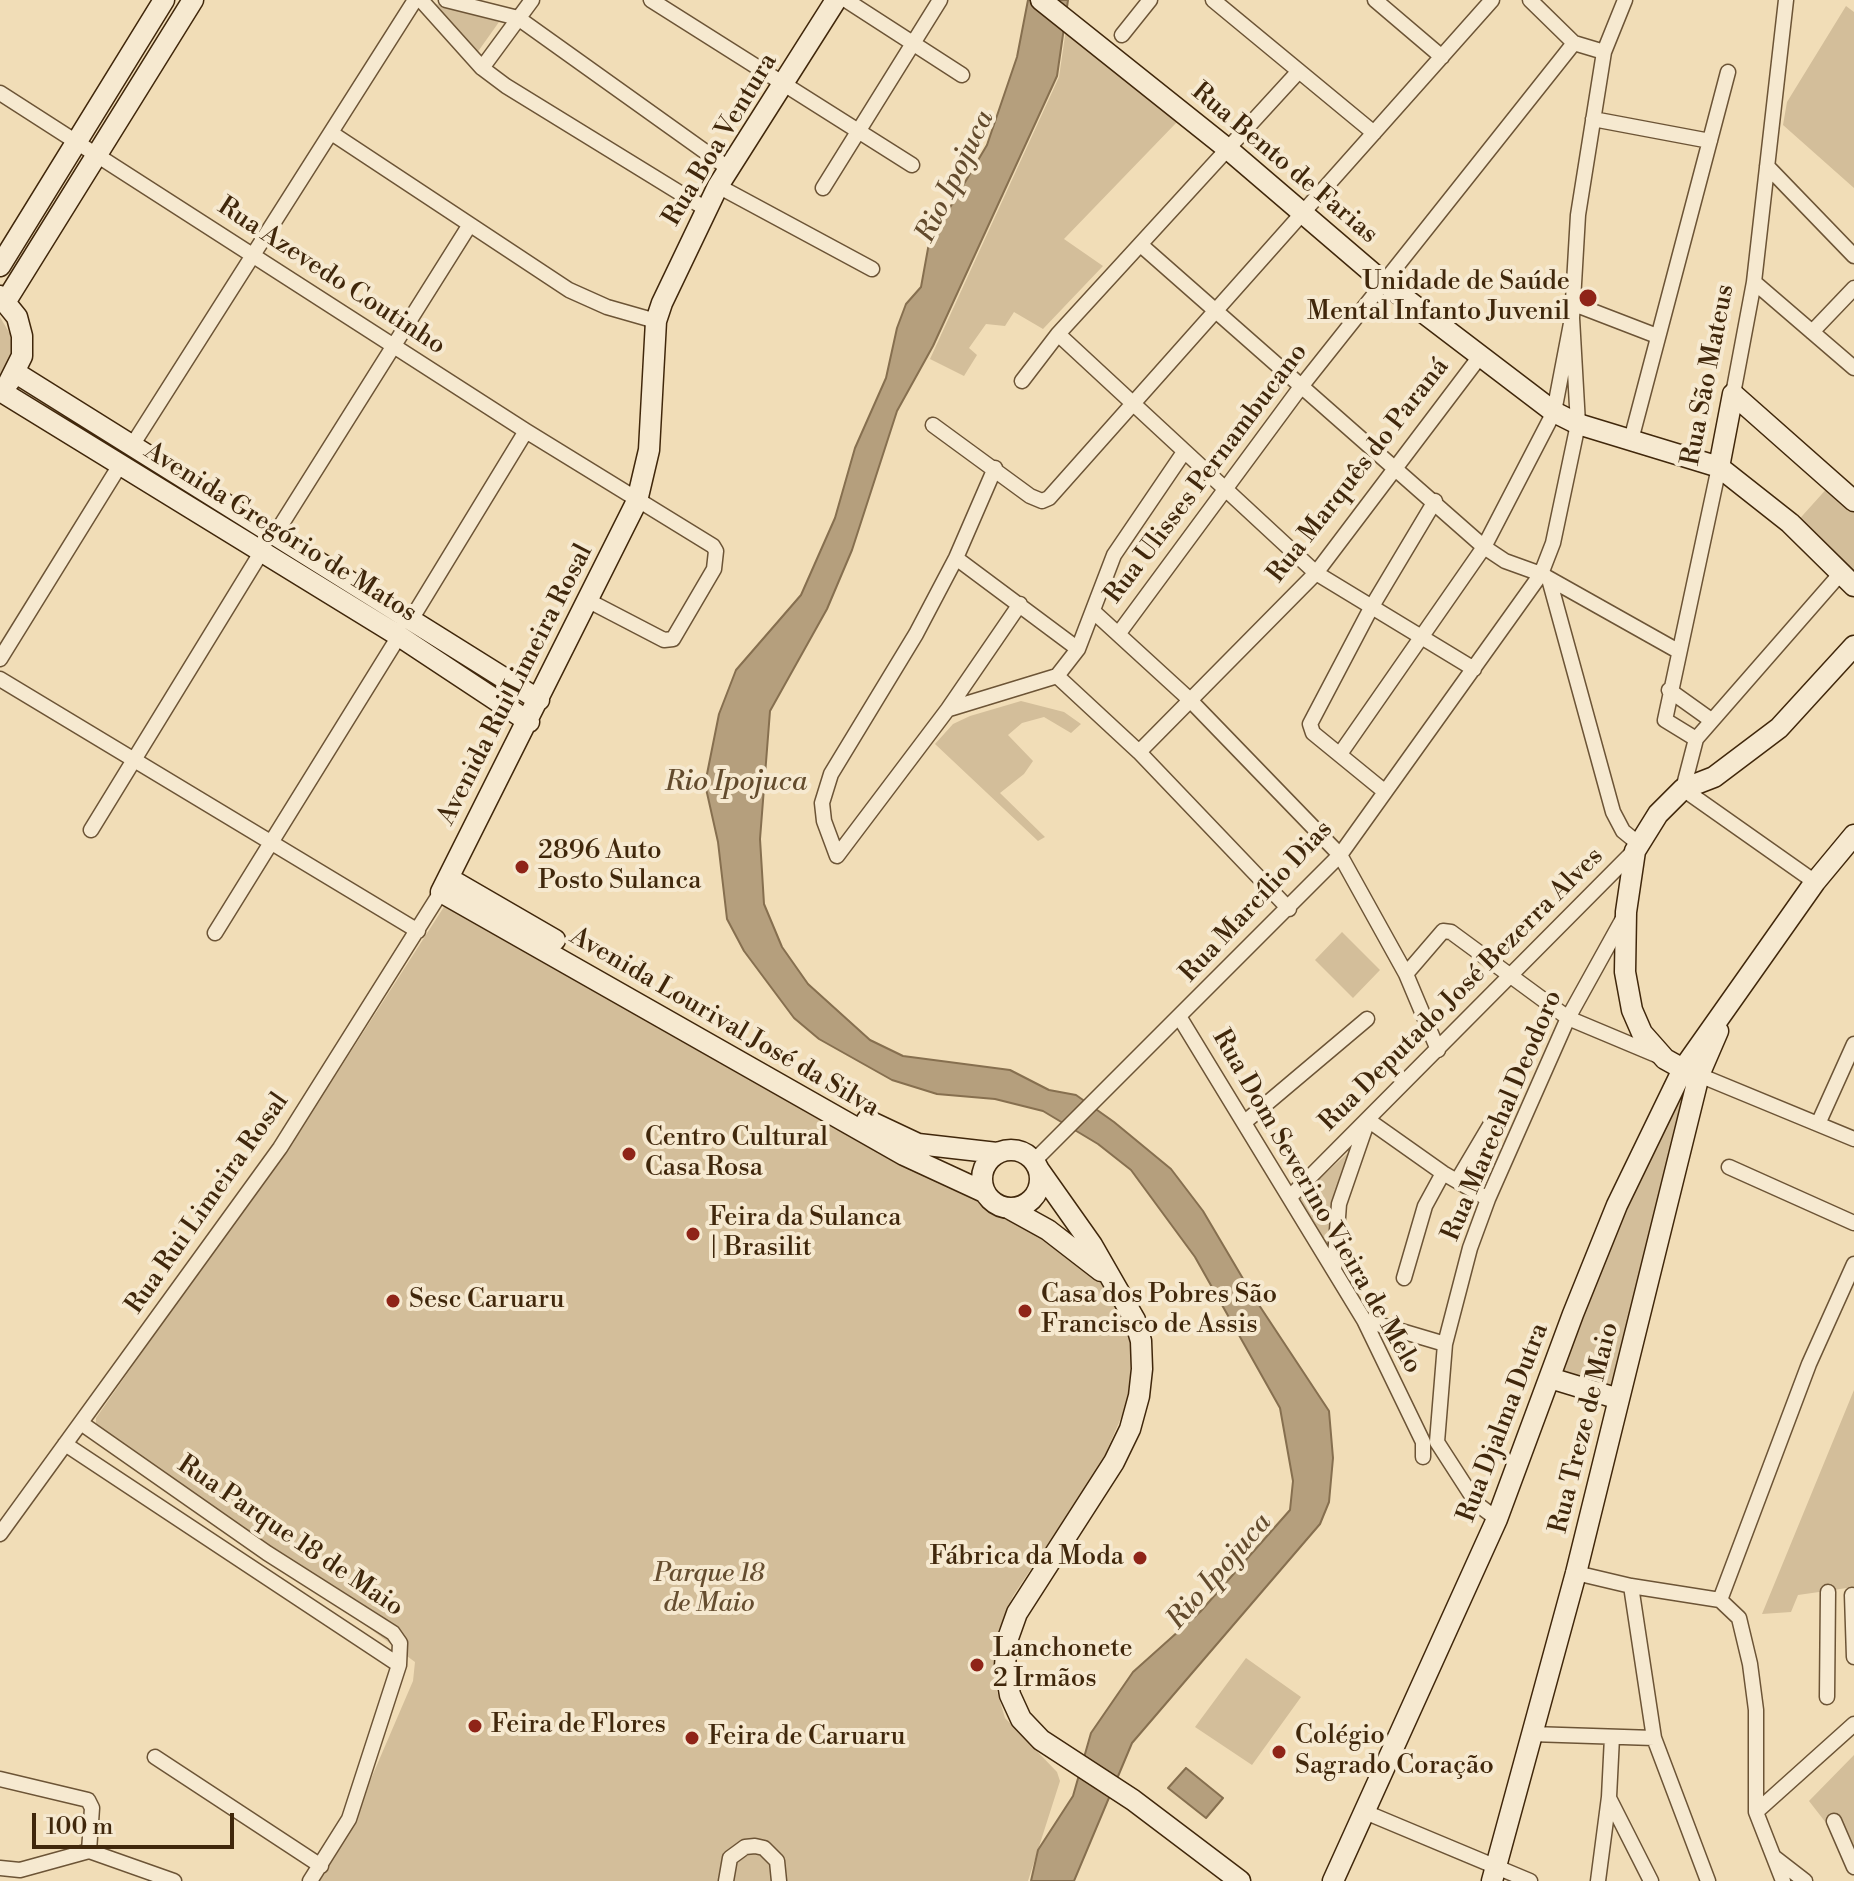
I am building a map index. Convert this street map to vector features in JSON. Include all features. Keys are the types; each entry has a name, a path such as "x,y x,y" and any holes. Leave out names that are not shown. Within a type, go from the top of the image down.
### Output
{"street":[{"path":"0,266 164,0"},
{"path":"3,298 97,157 193,0"},
{"path":"133,444 418,0 482,68 553,117 706,209"},
{"path":"446,0 518,18 723,177 872,269"},
{"path":"482,68 532,0"},
{"path":"651,0 912,165"},
{"name":"Rua Boa Ventura","path":"637,501 653,416 656,321 723,177 836,0"},
{"path":"846,0 962,75"},
{"path":"823,188 940,0"},
{"name":"Rua Bento de Farias","path":"1041,0 1229,150 1382,281 1554,412 1578,424 1719,467"},
{"path":"1122,35 1150,0"},
{"path":"1213,0 1374,133"},
{"path":"1375,0 1442,57"},
{"path":"933,425 1042,501 1054,494 1492,0"},
{"path":"1530,0 1574,43 1604,52"},
{"path":"1340,754 1484,547 1554,412 1573,311 1578,215 1604,52 1625,0"},
{"name":"Rua São Mateus","path":"1696,739 1665,720 1719,467 1754,282 1786,0"},
{"name":"Rua Ulisses Pernambucano","path":"1119,633 1382,281 1574,43"},
{"path":"1022,381 1058,334 1142,246 1299,71"},
{"path":"1631,440 1728,72"},
{"name":"Rua Azevedo Coutinho","path":"0,93 526,431 713,546 716,559 714,569 680,632 673,639 664,640 589,601"},
{"path":"1593,119 1710,141"},
{"path":"333,134 569,290 607,307 656,321"},
{"path":"1767,166 1854,256"},
{"path":"276,533 469,226"},
{"path":"1142,246 1484,547 1505,561 1545,576 1678,651"},
{"path":"1754,282 1854,368"},
{"path":"1812,332 1854,288"},
{"name":"Avenida Gregório de Matos","path":"3,298 17,317 22,336 16,373 1,392 399,636 529,722"},
{"path":"1573,311 1657,336"},
{"name":"Rua Marcílio Dias","path":"1036,1165 1061,1133 1180,1018 1340,855 1384,791 1545,576 1578,424 1573,311"},
{"path":"1058,334 1316,573 1474,669"},
{"name":"Rua Marquês do Paraná","path":"1139,752 1316,573 1481,355"},
{"name":"Avenida Gregório de Matos","path":"16,373 539,700"},
{"path":"1733,394 1854,501"},
{"path":"412,618 526,431"},
{"path":"948,709 1057,676 1078,649 1095,613 1098,594 1114,555 1184,452"},
{"path":"0,659 120,465"},
{"path":"1683,789 1696,739 1847,580 1790,523 1719,467"},
{"path":"995,468 956,558 916,634 831,774 822,803 824,821 837,856 948,709 1020,604"},
{"name":"Avenida Rui Limeira Rosal","path":"444,885 529,722 637,501"},
{"path":"1384,791 1311,728 1371,608 1435,501"},
{"path":"91,830 262,551"},
{"path":"956,558 1078,649"},
{"path":"1545,576 1613,812 1623,831 1637,847"},
{"path":"1095,613 1189,699 1340,855 1406,974 1438,1050"},
{"path":"215,933 399,636"},
{"path":"1682,1068 1642,1033 1632,1010 1625,972 1626,912 1637,847 1658,814 1683,789 1714,777 1779,728 1854,646"},
{"path":"1057,676 1139,752 1289,909"},
{"path":"0,679 418,931"},
{"path":"1669,690 1711,720"},
{"path":"1683,789 1815,882"},
{"name":"Rua Treze de Maio","path":"1495,1874 1576,1573 1680,1155 1682,1068 1815,882 1854,835"},
{"name":"Rua Deputado José Bezerra Alves","path":"1290,1197 1637,847"},
{"name":"Rua Rui Limeira Rosal","path":"0,1534 280,1148 444,885"},
{"name":"Avenida Lourival José da Silva","path":"444,885 883,1129 918,1144 953,1151 997,1153 1017,1150 1036,1165"},
{"name":"Avenida Lourival José da Silva","path":"444,885 904,1155 984,1192 995,1204 1010,1209 1084,1255 1116,1285"},
{"name":"Rua Marechal Deodoro","path":"1497,1519 1477,1504 1437,1442 1445,1344 1470,1248 1488,1199 1568,1018 1626,912"},
{"path":"1406,974 1443,931 1461,938 1510,978 1568,1018 1854,1139"},
{"name":"Rua Dom Severino Vieira de Melo","path":"1180,1018 1246,1121 1364,1320 1423,1442 1423,1457"},
{"path":"1246,1121 1367,1019"},
{"path":"1818,1124 1854,1044"},
{"name":"Rua Djalma Dutra","path":"1333,1881 1497,1519 1573,1314 1682,1068"},
{"path":"1334,1272 1339,1204 1368,1120 1443,1173 1488,1199"},
{"path":"1457,1181 1492,1122"},
{"path":"1646,1146 1662,1140 1674,1146 1680,1155"},
{"path":"984,1192 982,1175 997,1153"},
{"path":"1010,1209 1034,1197 1040,1179 1036,1165"},
{"path":"1036,1165 1092,1245 1135,1320 1141,1341 1139,1396 1130,1429 1114,1462 1017,1613 1007,1641 1005,1666 1010,1695 1021,1719 1067,1759 1131,1799 1229,1878"},
{"path":"1729,1167 1854,1223"},
{"path":"1404,1278 1416,1229 1443,1173"},
{"path":"1720,1600 1809,1364 1854,1264"},
{"path":"1364,1320 1445,1344"},
{"path":"1550,1378 1619,1399"},
{"name":"Rua Parque 18 de Maio","path":"81,1423 267,1553 393,1633 400,1643 399,1665"},
{"name":"Rua Parque 18 de Maio","path":"65,1444 399,1665"},
{"path":"1576,1573 1631,1586 1720,1600 1739,1618 1750,1664 1756,1710 1756,1812 1783,1881"},
{"path":"1631,1586 1654,1738 1708,1881"},
{"path":"1827,1697 1828,1592"},
{"path":"1852,1595 1854,1657"},
{"path":"310,1881 349,1819 399,1665"},
{"path":"1756,1812 1854,1724"},
{"path":"1531,1734 1654,1738"},
{"path":"1598,1881 1609,1797 1612,1737"},
{"path":"155,1757 321,1866"},
{"path":"0,1779 88,1800 92,1808 89,1851"},
{"path":"1609,1797 1651,1881"},
{"path":"1365,1812 1495,1874 1530,1881"},
{"path":"1834,1821 1854,1867"},
{"path":"726,1881 730,1858 745,1847 755,1846 771,1854 777,1861 779,1881"},
{"path":"0,1868 20,1870 89,1851 174,1881"},
{"path":"1773,1856 1805,1881"}],"green space":[{"path":"422,0 499,22 472,60"},
{"path":"1846,6 1854,12 1854,188 1783,125 1787,102"},
{"path":"1066,29 1177,122 1064,239 1103,266 1043,329 1014,312 1005,326 986,324 969,348 977,355 964,376 930,359 1059,77"},
{"path":"0,317 10,334 13,351 11,364 0,382"},
{"path":"1830,485 1854,507 1854,581 1794,525"},
{"path":"1021,701 1064,712 1081,724 1071,733 1044,717 1022,723 1008,735 1033,761 1024,774 1000,793 1045,837 1038,841 935,744 953,724"},
{"name":"Parque 18 de Maio","path":"449,899 1026,1225 1087,1267 1110,1289 1134,1340 1127,1404 1101,1464 1013,1596 996,1636 996,1688 1005,1718 1057,1772 1060,1781 1028,1881 312,1881 346,1837 413,1681 415,1662 96,1425 96,1418 330,1084"},
{"path":"1342,932 1380,970 1353,998 1315,960"},
{"path":"1677,1087 1688,1090 1615,1401 1552,1382"},
{"path":"1359,1143 1332,1259 1298,1198"},
{"path":"1854,1390 1854,1587 1798,1595 1791,1612 1762,1614"},
{"path":"1246,1658 1301,1697 1252,1765 1195,1727"},
{"path":"1854,1755 1854,1859 1809,1801"}],"water":[{"name":"Rio Ipojuca","path":"1028,0 1068,0 1057,76 933,346 897,411 852,550 827,609 770,711 760,839 764,904 782,947 808,984 870,1040 903,1056 1010,1070 1049,1090 1076,1095 1114,1122 1171,1169 1203,1211 1255,1299 1329,1411 1333,1458 1329,1502 1320,1524 1132,1743 1074,1881 1031,1881 1038,1850 1073,1796 1091,1733 1133,1672 1200,1612 1290,1510 1293,1481 1280,1408 1195,1257 1131,1170 1098,1144 1043,1111 995,1099 937,1094 892,1080 819,1039 794,1018 744,951 727,919 718,842 705,784 719,714 736,670 801,595 835,518 855,448 886,378 897,328 906,304 921,287 929,243 987,145 1017,57"},
{"path":"1186,1768 1223,1798 1206,1818 1168,1788"}],"place":[{"name":"Unidade de Saúde Mental Infanto Juvenil","path":"1588,298"},
{"name":"2896 Auto Posto Sulanca","path":"522,867"},
{"name":"Centro Cultural Casa Rosa","path":"629,1154"},
{"name":"Feira da Sulanca | Brasilit","path":"693,1234"},
{"name":"Sesc Caruaru","path":"393,1301"},
{"name":"Casa dos Pobres São Francisco de Assis","path":"1025,1311"},
{"name":"Fábrica da Moda","path":"1140,1558"},
{"name":"Lanchonete 2 Irmãos","path":"977,1665"},
{"name":"Feira de Flores","path":"475,1726"},
{"name":"Feira de Caruaru","path":"692,1738"},
{"name":"Colégio Sagrado Coração","path":"1279,1752"}]}
